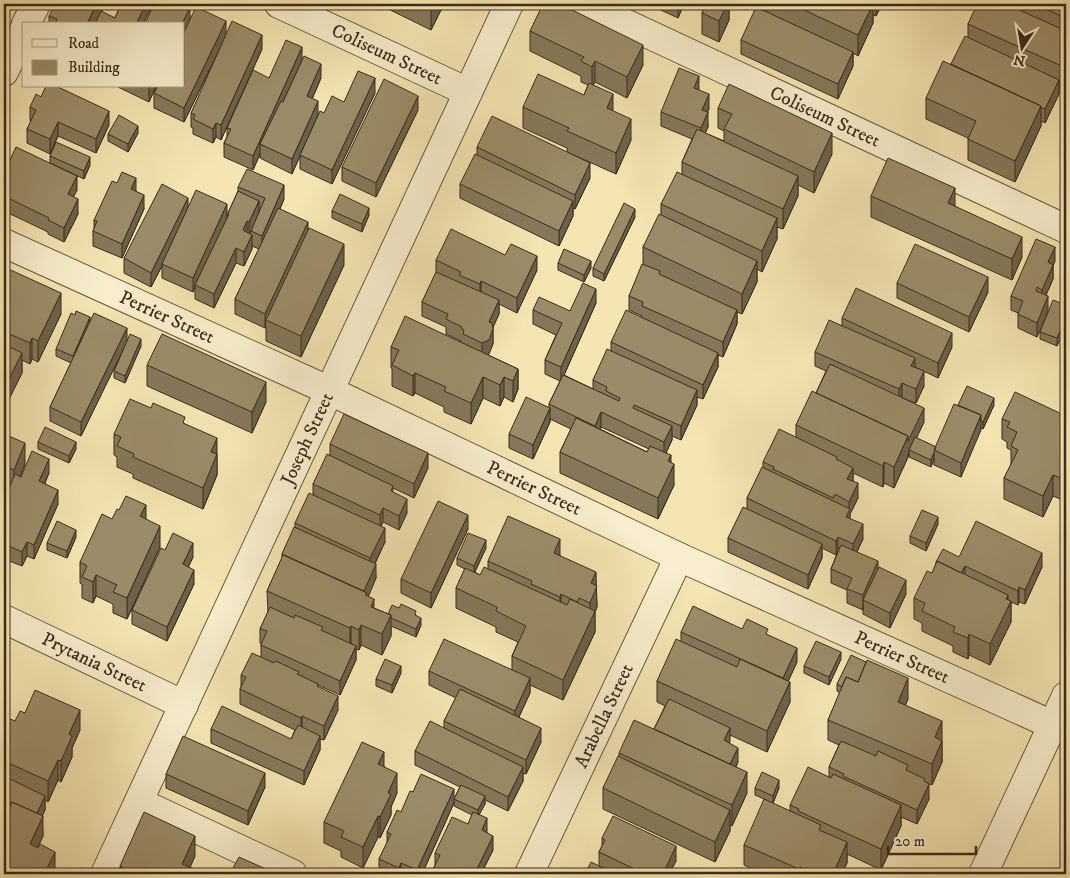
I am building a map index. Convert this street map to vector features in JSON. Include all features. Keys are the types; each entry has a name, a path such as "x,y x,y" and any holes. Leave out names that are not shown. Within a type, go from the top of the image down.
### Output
{"street":[{"path":"27,22 36,4"},
{"name":"Coliseum Street","path":"279,4 468,92"},
{"name":"Joseph Street","path":"105,874 509,4"},
{"name":"Coliseum Street","path":"584,4 1066,229"},
{"path":"4,72 22,34"},
{"name":"Perrier Street","path":"4,243 330,391 679,557 1059,727"},
{"name":"Arabella Street","path":"529,874 679,557"},
{"name":"Prytania Street","path":"4,619 184,705"},
{"path":"983,874 1059,727 1066,696"},
{"path":"139,802 293,874"}],"building":[{"path":"55,4 96,4 88,22 56,22 57,19 49,16"},
{"path":"121,4 146,4 137,22 96,22 101,11 115,18"},
{"path":"154,4 183,4 190,7 183,22 146,22"},
{"path":"420,4 433,4 431,9"},
{"path":"543,4 560,4 643,45 627,77 595,61 592,67 581,61 584,57 530,31"},
{"path":"706,4 727,4 719,21 702,13"},
{"path":"791,4 873,4 858,35"},
{"path":"977,4 1006,4 1066,31 1066,68 968,24"},
{"path":"1034,4 1066,4 1066,18"},
{"path":"196,7 226,21 184,108 154,93 157,88 185,88 185,30"},
{"path":"756,7 853,52 838,84 741,40"},
{"path":"232,21 262,35 221,125 216,123 213,129 193,119 195,115 191,113"},
{"path":"965,36 1059,80 1045,109 951,64"},
{"path":"286,40 302,47 253,156 224,143 231,129 227,128 253,70 269,78"},
{"path":"304,56 321,64 307,96 318,101 292,159 260,144 281,101 283,102"},
{"path":"943,61 1041,106 1015,161 968,139 976,121 926,98"},
{"path":"679,68 699,76 694,88 709,94 702,110 708,112 701,128 661,112"},
{"path":"358,71 375,78 332,170 300,155 320,111 324,113 332,96 344,102"},
{"path":"538,74 584,95 589,83 613,94 607,108 631,119 616,153 567,131 569,128 523,107"},
{"path":"384,79 418,96 376,183 342,167"},
{"path":"729,84 832,133 814,172 724,129 732,114 718,108"},
{"path":"45,88 60,88 109,111 96,139 58,122 50,139 27,129 36,110 30,107 36,94 41,97"},
{"path":"119,115 138,126 128,144 108,134"},
{"path":"492,116 590,163 575,195 477,147"},
{"path":"697,129 798,176 783,209 682,162"},
{"path":"56,142 90,157 84,171 50,156"},
{"path":"16,147 77,176 68,194 78,199 64,228 48,220 49,218 4,196 4,173"},
{"path":"475,154 573,201 559,231 460,184"},
{"path":"888,158 955,188 948,203 1022,237 1012,259 871,196"},
{"path":"247,169 284,185 262,236 251,231 265,198 238,187"},
{"path":"122,172 136,178 131,189 144,195 122,244 93,231 97,221 94,220 112,181 117,183"},
{"path":"677,172 777,218 762,251 661,204"},
{"path":"162,184 188,198 151,273 124,258"},
{"path":"196,190 227,204 193,278 162,264"},
{"path":"238,191 259,201 243,230 252,235 244,252 236,248 214,294 195,285"},
{"path":"340,194 369,208 362,224 332,211"},
{"path":"624,203 635,209 604,274 593,268"},
{"path":"278,208 308,222 265,314 235,299"},
{"path":"659,214 757,261 742,294 643,247"},
{"path":"309,228 344,244 301,336 266,320"},
{"path":"451,229 505,255 511,244 537,256 517,298 481,281 480,284 459,275 461,272 436,260"},
{"path":"1036,239 1055,247 1048,262 1053,265 1042,290 1037,287 1036,291 1048,296 1037,323 1018,314 1023,301 1011,296"},
{"path":"915,244 988,277 969,317 897,283"},
{"path":"564,249 591,261 584,275 558,263"},
{"path":"642,264 660,271 659,274 737,310 723,342 642,306 643,302 629,296"},
{"path":"4,267 61,293 38,341 32,338 30,343 5,332 9,322 4,319"},
{"path":"436,272 499,300 489,322 492,323 493,329 489,340 482,343 463,334 464,330 462,327 446,319 448,314 422,302"},
{"path":"583,283 596,289 561,367 545,360 562,323 533,310 539,297 570,311"},
{"path":"856,288 952,333 938,363 842,318"},
{"path":"1053,300 1066,305 1062,316 1066,317 1057,338 1040,332"},
{"path":"626,310 718,353 703,385 611,342"},
{"path":"76,311 90,317 73,356 56,349 71,313 75,315"},
{"path":"94,313 127,328 81,422 50,407"},
{"path":"405,316 518,369 513,381 504,377 500,385 483,377 471,403 444,391 446,387 415,373 413,376 392,365 399,350 391,347"},
{"path":"1066,319 1066,331 1062,329"},
{"path":"829,320 915,358 911,366 924,371 916,389 902,383 899,389 815,352"},
{"path":"130,334 141,339 125,376 114,371"},
{"path":"162,334 266,382 252,412 147,365"},
{"path":"4,344 22,353 4,389"},
{"path":"607,349 697,390 681,426 634,405 633,408 672,426 664,442 601,412 595,426 549,404 563,375 619,401 620,398 606,391 607,387 593,380"},
{"path":"830,364 924,408 908,441 908,436 816,393"},
{"path":"967,386 994,398 983,422 981,421 981,415 958,405"},
{"path":"812,391 908,436 894,467 884,462 883,466 796,425"},
{"path":"1015,392 1066,416 1066,479 1053,475 1043,496 1004,478 1018,450 1011,446 1017,432 1007,427 1010,422 1002,419"},
{"path":"526,397 550,408 533,445 509,434"},
{"path":"130,399 151,408 153,403 185,417 183,423 217,438 211,452 217,454 203,488 133,457 134,454 117,446 121,437 114,434"},
{"path":"954,404 981,415 961,463 934,450"},
{"path":"344,414 428,453 414,484 330,444"},
{"path":"576,418 647,452 650,446 671,455 668,461 674,464 658,498 560,452"},
{"path":"45,427 76,442 69,456 38,442"},
{"path":"779,429 837,457 836,459 853,468 847,479 858,483 849,502 835,494 833,498 773,469 774,467 763,462"},
{"path":"4,434 25,443 14,470 6,467 4,473"},
{"path":"915,437 936,447 931,460 909,450"},
{"path":"32,451 49,459 39,481 58,490 34,545 27,542 22,552 4,544 4,500 15,474 21,477"},
{"path":"327,454 393,486 391,491 407,499 399,516 383,508 380,515 313,484"},
{"path":"762,467 850,509 846,517 863,524 853,544 838,537 836,541 747,498"},
{"path":"309,493 385,528 370,558 295,523"},
{"path":"126,496 146,505 140,516 160,526 127,598 113,592 117,585 96,575 93,582 82,577 87,566 80,562 102,514 112,519"},
{"path":"438,501 468,515 431,593 401,579"},
{"path":"743,507 822,544 808,575 728,538"},
{"path":"922,510 938,517 926,543 910,536"},
{"path":"508,516 560,539 554,553 596,572 591,583 597,586 590,603 579,598 577,602 561,594 560,597 531,584 532,581 488,561"},
{"path":"57,521 76,530 67,551 47,543"},
{"path":"976,521 1042,553 1025,590 1019,587 1018,591 965,566 961,573 936,562 943,549 959,557"},
{"path":"294,527 376,564 364,591 282,554"},
{"path":"173,533 193,543 183,564 194,570 167,627 132,610 161,548 165,550"},
{"path":"468,533 486,540 474,566 457,558"},
{"path":"841,545 878,561 863,595 847,589 852,578 831,569"},
{"path":"283,555 367,593 365,595 374,599 371,607 391,615 382,634 361,625 359,630 351,626 350,628 267,591"},
{"path":"937,561 1008,595 1006,599 1011,601 990,644 969,634 968,638 953,632 955,627 922,611 925,603 914,598 927,571 932,573"},
{"path":"484,567 567,605 570,599 595,611 563,680 512,656 526,626 496,611 497,607 456,588 465,568 480,575"},
{"path":"879,567 906,580 890,613 863,600"},
{"path":"401,604 416,611 415,615 421,618 416,629 391,618 391,615 388,614 392,605 399,608"},
{"path":"693,606 742,629 747,619 768,629 766,634 797,648 783,678 681,632"},
{"path":"270,607 294,618 295,615 323,627 321,630 356,646 340,681 261,645 267,631 260,629"},
{"path":"444,639 530,678 515,711 429,671"},
{"path":"676,639 737,667 740,659 790,682 767,731 657,681"},
{"path":"816,641 841,652 829,677 804,666"},
{"path":"252,653 274,663 276,661 299,672 297,674 338,696 324,726 302,716 301,718 240,689 246,677 241,675"},
{"path":"851,655 866,662 858,682 846,677 842,687 837,684"},
{"path":"385,659 401,666 392,685 376,679"},
{"path":"867,660 908,678 898,702 942,721 935,737 942,741 932,764 828,720 846,677 858,682"},
{"path":"460,689 541,728 526,760 444,721"},
{"path":"35,690 80,710 69,734 72,736 61,761 58,760 48,781 4,761 4,746 6,742 4,741 4,733 10,719 15,721 20,711 25,713"},
{"path":"669,699 730,728 724,740 738,748 730,764 654,729"},
{"path":"222,706 291,739 298,725 320,736 304,771 211,729"},
{"path":"634,720 747,772 732,805 619,753"},
{"path":"430,721 523,767 508,797 415,751"},
{"path":"183,736 265,773 248,811 166,774"},
{"path":"841,741 876,756 878,751 908,765 906,770 925,779 924,781 929,784 917,810 843,776 844,774 829,767"},
{"path":"362,742 384,752 378,764 397,773 388,793 391,794 363,847 341,837 344,831 324,822"},
{"path":"618,756 730,810 715,842 603,788"},
{"path":"808,767 831,778 833,774 901,805 881,849 798,811 799,809 790,805"},
{"path":"762,772 779,780 773,796 755,788"},
{"path":"421,774 454,789 417,870 401,863 399,868 379,859 391,834 387,832 397,810 401,812 410,791 413,792"},
{"path":"4,776 45,796 37,813 12,802 11,804 4,801"},
{"path":"461,785 485,796 478,810 454,799"},
{"path":"764,799 821,825 819,830 847,842 833,874 816,874 800,867 799,869 744,845"},
{"path":"12,802 43,816 30,844 38,848 40,844 55,852 44,874 34,870 32,874 4,874 4,820"},
{"path":"144,812 195,836 182,864 205,874 123,874 125,869 120,866"},
{"path":"473,812 487,818 482,830 493,836 477,869 479,870 477,874 431,874 440,855 435,853 452,817 468,824"},
{"path":"613,816 676,846 663,874 657,874 645,869 643,873 599,852 605,840 602,838"},
{"path":"1066,855 1066,874 1058,874"},
{"path":"239,857 277,874 230,874"},
{"path":"591,862 616,874 585,874"}]}
